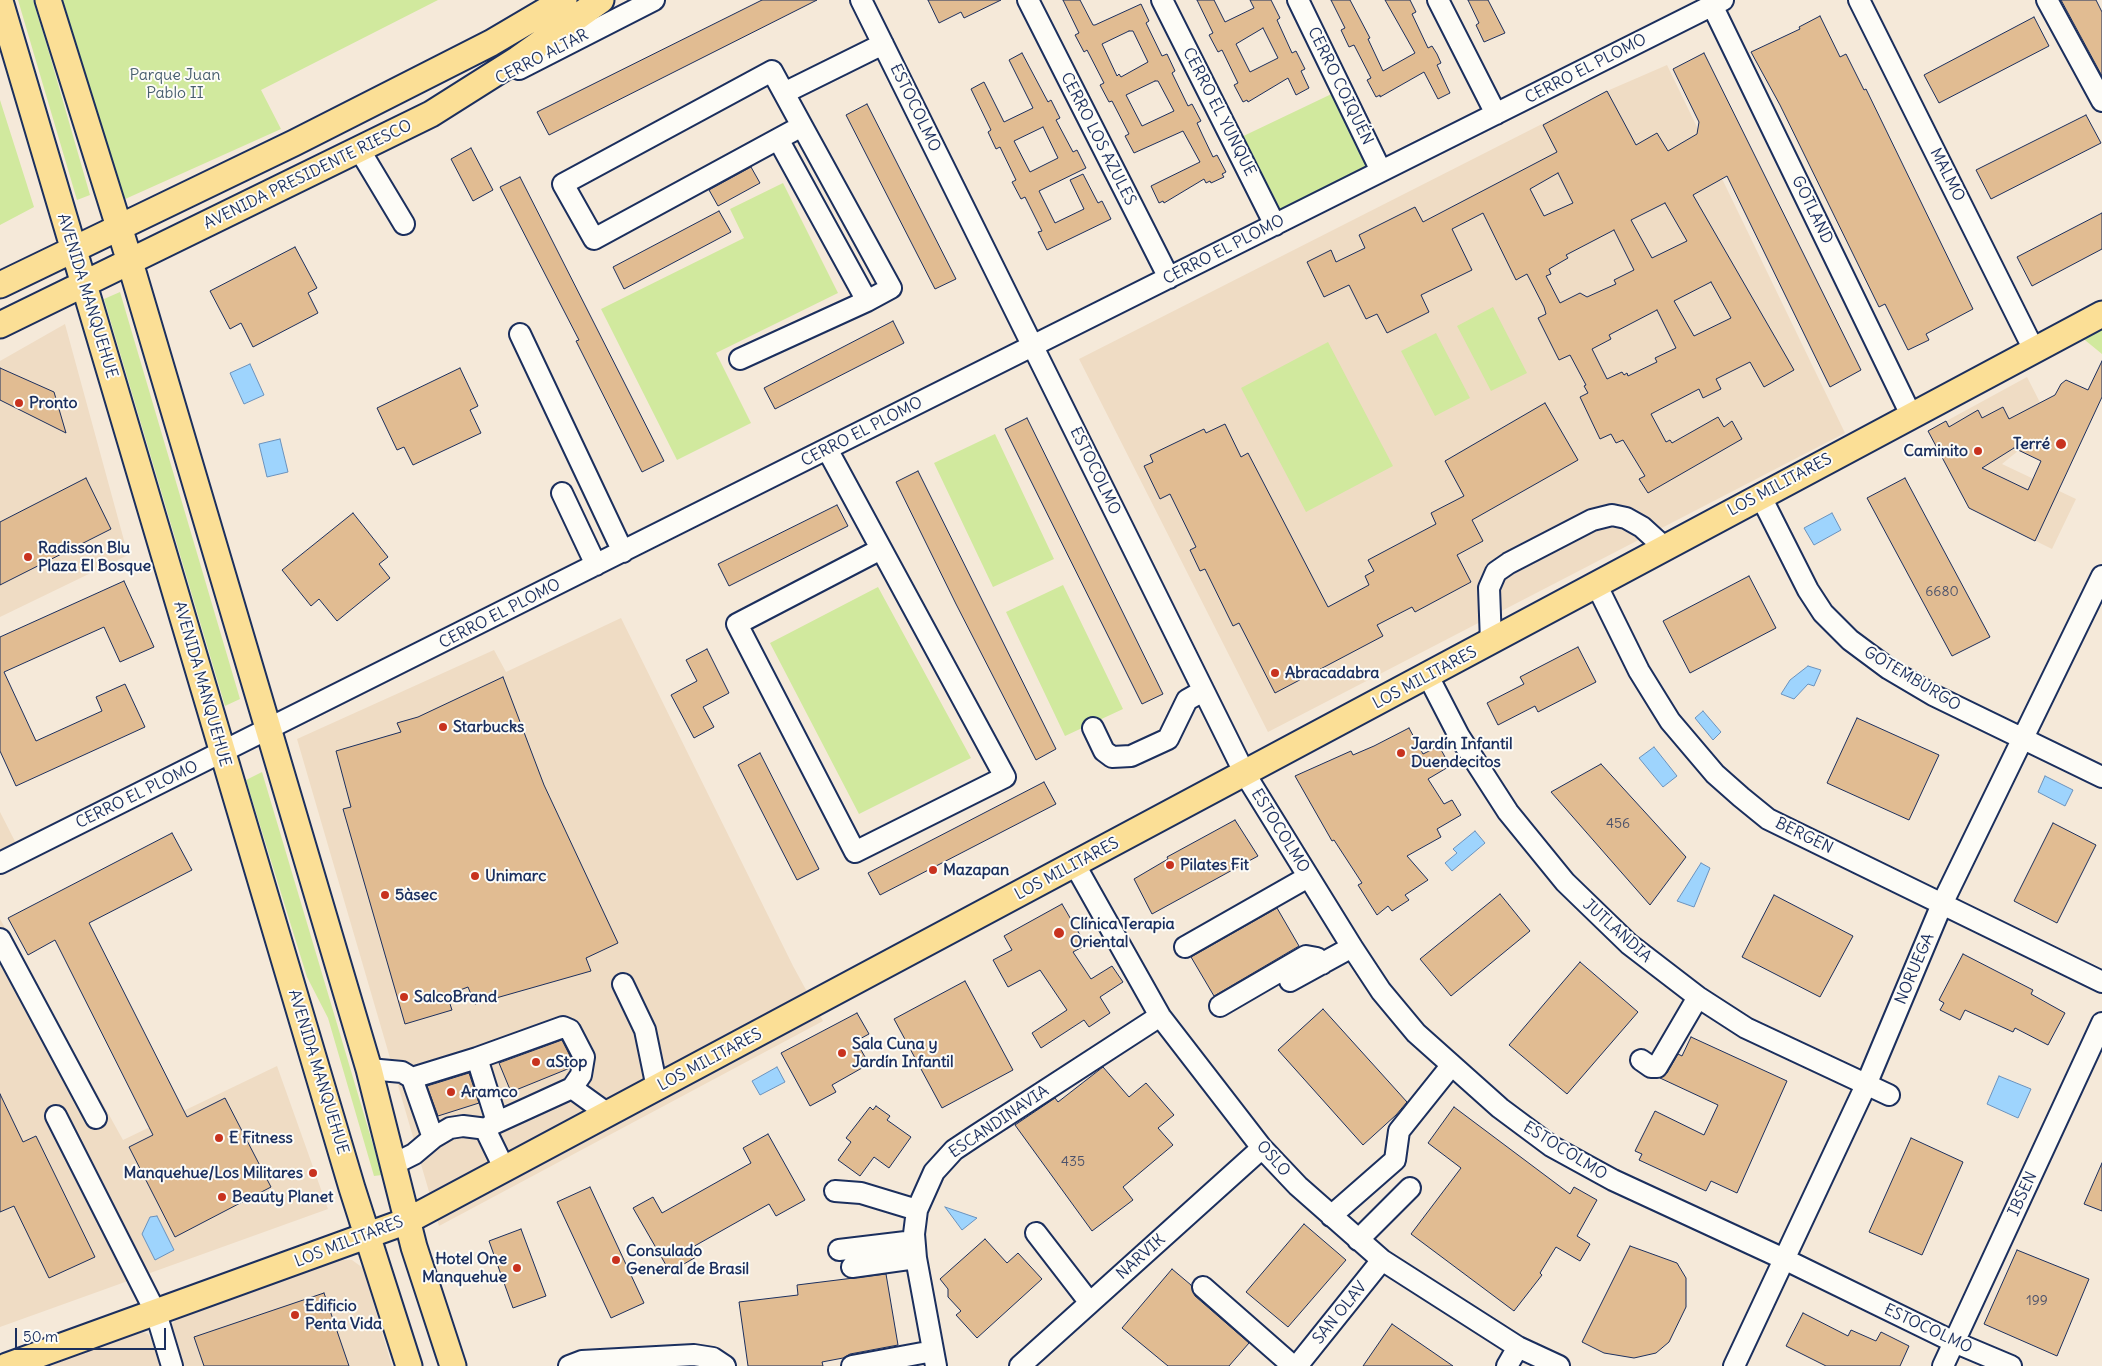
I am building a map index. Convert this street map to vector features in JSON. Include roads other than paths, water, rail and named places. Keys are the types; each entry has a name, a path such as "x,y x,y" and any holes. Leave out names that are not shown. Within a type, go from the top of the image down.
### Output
{"main road":[{"path":"48,0 130,262 267,730 369,1069 407,1221 454,1366"},
{"path":"0,285 73,248 302,139 491,43 564,0"},
{"name":"AVENIDA PRESIDENTE RIESCO","path":"0,325 431,114 518,59 601,0"},
{"name":"AVENIDA MANQUEHUE","path":"0,1 367,1236 409,1366"},
{"name":"LOS MILITARES","path":"7,1366 407,1221 1597,586 1664,547 2102,314"}],"street":[{"name":"CERRO ALTAR","path":"431,114 654,0"},
{"name":"ESTOCOLMO","path":"862,0 1245,774 1352,947 1382,990 1416,1033 1500,1108 1551,1146 1612,1180 1784,1259 1954,1342 2011,1366"},
{"name":"CERRO LOS AZULES","path":"1028,0 1169,278"},
{"name":"CERRO EL YUNQUE","path":"1162,0 1275,225"},
{"name":"CERRO COIQUÉN","path":"1298,0 1381,172"},
{"path":"1438,0 1496,114"},
{"name":"MALMO","path":"1859,0 2034,350"},
{"path":"2047,0 2102,101"},
{"name":"CERRO EL PLOMO","path":"2,857 267,730 1718,3"},
{"name":"GOTLAND","path":"1718,3 1912,415"},
{"path":"784,94 883,44"},
{"path":"740,359 867,301 891,288 772,71 563,184 594,239 802,126"},
{"path":"778,139 867,301"},
{"path":"359,149 404,224"},
{"path":"520,334 623,552"},
{"path":"827,449 1005,777 855,852 737,624 881,549"},
{"path":"562,493 596,565"},
{"name":"GOTEMBURGO","path":"1760,496 1808,590 1823,613 1850,640 1889,669 1932,695 2021,740 2102,777"},
{"path":"1491,642 1489,588 1496,572 1509,563 1592,520 1612,515 1626,518 1642,527 1664,547"},
{"name":"NORUEGA","path":"1734,1366 1866,1084 1942,904 2102,576"},
{"name":"BERGEN","path":"1597,586 1654,696 1691,748 1715,774 1768,819 2102,982"},
{"name":"JUTLANDIA","path":"1428,676 1459,736 1482,775 1536,848 1602,920 1656,966 1698,997 1746,1028 1889,1095"},
{"path":"1093,728 1104,751 1112,757 1131,756 1168,739 1187,700 1204,691"},
{"name":"OSLO","path":"1075,865 1160,1016 1262,1148 1331,1216 1382,1260 1518,1347 1558,1366"},
{"path":"1185,947 1308,877"},
{"path":"0,940 96,1118"},
{"path":"1290,982 1352,947"},
{"path":"1220,1006 1306,956 1317,958 1322,964"},
{"path":"623,984 645,1030 657,1088"},
{"path":"1641,1060 1651,1068 1657,1067 1698,997"},
{"name":"ESCANDINAVIA","path":"934,1358 915,1249 917,1210 934,1172 954,1150 1160,1016"},
{"name":"IBSEN","path":"1943,1366 2102,1023"},
{"path":"394,1164 425,1146 433,1138 450,1128 492,1125 572,1088 581,1074 584,1057 570,1030 563,1027 477,1058 412,1078"},
{"path":"477,1058 492,1125 488,1135 505,1170"},
{"path":"1331,1216 1395,1160 1399,1131 1451,1066"},
{"path":"369,1069 402,1072 412,1078 433,1138"},
{"path":"572,1088 608,1114"},
{"path":"56,1116 156,1312 172,1366"},
{"name":"NARVIK","path":"1020,1366 1262,1148"},
{"path":"1358,1240 1410,1188"},
{"path":"835,1191 861,1193 917,1210"},
{"path":"1036,1232 1090,1303"},
{"path":"839,1250 915,1249"},
{"path":"852,1267 915,1249"},
{"name":"SAN OLAV","path":"1297,1366 1382,1260"},
{"path":"1203,1287 1293,1366"},
{"path":"1507,1366 1518,1347"},
{"path":"569,1366 582,1361 694,1355 713,1358 725,1366"},
{"path":"852,1366 934,1358"}],"water":[{"path":"250,364 264,395 244,404 230,373"},
{"path":"280,439 288,472 267,477 259,444"},
{"path":"1832,513 1841,530 1814,545 1804,528"},
{"path":"1808,666 1821,670 1814,686 1808,684 1794,699 1781,694 1790,680"},
{"path":"1703,711 1721,732 1713,740 1695,718"},
{"path":"1654,747 1677,776 1663,787 1639,758"},
{"path":"2045,776 2073,790 2065,806 2038,792"},
{"path":"1475,831 1485,843 1452,871 1445,863 1457,853 1453,849"},
{"path":"1701,863 1710,868 1694,907 1677,901"},
{"path":"777,1067 785,1082 760,1095 752,1081"},
{"path":"1999,1076 2031,1089 2018,1118 1987,1104"},
{"path":"945,1207 977,1218 962,1230"},
{"path":"157,1216 174,1250 155,1260 142,1234 150,1217"}],"place":[{"name":"Pronto","path":"19,403"},
{"name":"Terré","path":"2061,444"},
{"name":"Caminito","path":"1978,451"},
{"name":"Radisson Blu Plaza El Bosque","path":"28,557"},
{"name":"Abracadabra","path":"1275,673"},
{"name":"Starbucks","path":"443,727"},
{"name":"Jardín Infantil Duendecitos","path":"1401,753"},
{"name":"Pilates Fit","path":"1170,865"},
{"name":"Mazapan","path":"933,870"},
{"name":"Unimarc","path":"475,876"},
{"name":"5àsec","path":"385,895"},
{"name":"Clínica Terapia Oriental","path":"1059,933"},
{"name":"SalcoBrand","path":"404,997"},
{"name":"Sala Cuna y Jardín Infantil","path":"842,1053"},
{"name":"aStop","path":"536,1062"},
{"name":"Aramco","path":"451,1092"},
{"name":"E Fitness","path":"219,1138"},
{"name":"Manquehue/Los Militares","path":"313,1173"},
{"name":"Beauty Planet","path":"222,1197"},
{"name":"Consulado General de Brasil","path":"616,1260"},
{"name":"Hotel One Manquehue","path":"517,1268"},
{"name":"Edificio Penta Vida","path":"295,1315"}],"park label":[{"name":"Parque Juan Pablo II","path":"175,84"}]}
